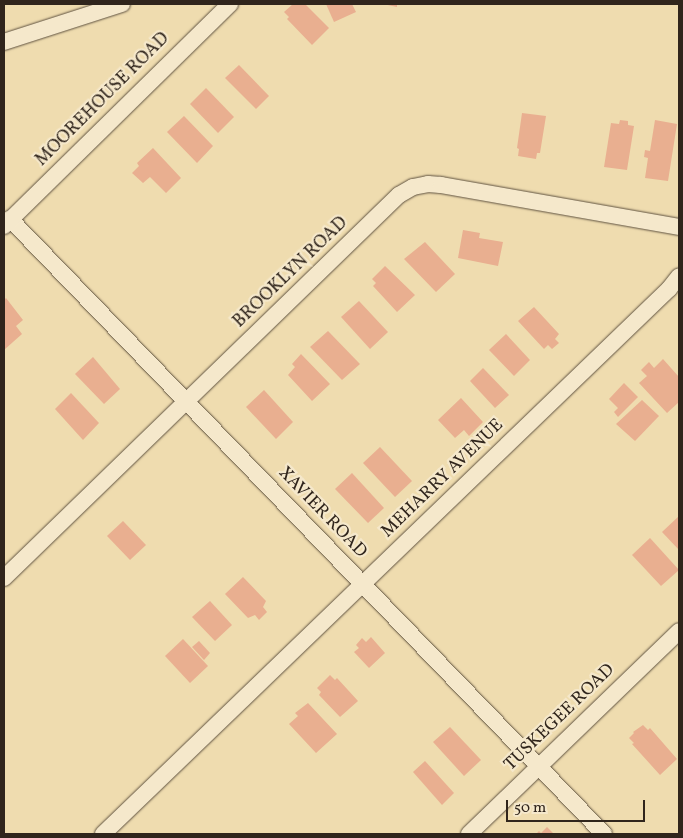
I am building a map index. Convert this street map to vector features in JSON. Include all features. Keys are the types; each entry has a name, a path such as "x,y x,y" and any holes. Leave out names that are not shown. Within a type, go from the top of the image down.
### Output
{"street":[{"path":"4,42 122,4"},
{"name":"MOOREHOUSE ROAD","path":"7,223 230,4"},
{"name":"BROOKLYN ROAD","path":"4,578 399,196 413,187 428,184 442,185 679,227"},
{"name":"XAVIER ROAD","path":"7,223 187,401 362,585 604,834"},
{"name":"MEHARRY AVENUE","path":"103,834 669,289 679,276"},
{"name":"TUSKEGEE ROAD","path":"469,834 679,631"}],"building":[{"path":"293,4 305,4 329,28 312,45 287,19 289,17 284,12"},
{"path":"326,4 352,4 356,12 334,22"},
{"path":"383,4 397,4 397,7"},
{"path":"239,65 269,96 256,109 225,78"},
{"path":"206,88 234,117 218,133 190,104"},
{"path":"522,113 546,116 540,153 537,153 536,159 518,156 519,149 517,148"},
{"path":"184,116 213,146 197,163 167,132"},
{"path":"620,120 628,121 628,125 634,126 627,170 604,167 611,123 619,124"},
{"path":"655,120 677,124 668,181 645,178 648,158 644,157 645,150 650,151"},
{"path":"153,148 181,178 166,193 150,177 143,183 132,173 139,166 137,163"},
{"path":"463,230 480,233 479,238 503,242 498,266 458,258"},
{"path":"425,242 455,274 436,292 404,259"},
{"path":"385,266 415,295 397,312 373,286 376,283 372,279"},
{"path":"6,298 23,320 16,326 22,334 4,350 4,300"},
{"path":"359,301 388,332 370,349 341,317"},
{"path":"534,307 559,334 555,339 559,343 552,349 548,345 544,349 518,321"},
{"path":"328,331 360,364 342,380 310,347"},
{"path":"506,334 530,360 514,376 489,350"},
{"path":"301,354 330,384 312,401 288,375 295,367 292,364"},
{"path":"93,357 120,389 104,404 75,374"},
{"path":"663,359 679,377 679,402 667,413 639,383 647,376 641,370 649,362 654,368"},
{"path":"483,368 509,395 495,408 470,381"},
{"path":"624,383 638,397 618,417 614,412 618,408 609,399"},
{"path":"264,390 293,422 276,439 246,407"},
{"path":"71,393 99,423 83,440 55,409"},
{"path":"461,398 483,422 469,436 464,430 455,438 438,420"},
{"path":"642,400 659,416 635,441 616,424"},
{"path":"380,447 412,481 395,497 363,463"},
{"path":"352,473 384,508 368,523 335,489"},
{"path":"679,516 679,550 662,532"},
{"path":"123,521 146,545 130,560 107,536"},
{"path":"650,538 679,570 661,586 632,555"},
{"path":"243,577 266,601 263,607 267,612 259,620 255,615 248,618 225,594"},
{"path":"210,601 232,625 215,641 192,617"},
{"path":"371,637 385,653 369,668 354,652 359,648 356,645 362,638 366,642"},
{"path":"183,639 208,666 190,683 165,656"},
{"path":"199,641 210,653 204,660 192,647"},
{"path":"330,675 335,680 337,678 358,701 340,717 319,695 321,692 317,688"},
{"path":"308,703 337,734 316,753 289,724 298,716 295,713"},
{"path":"643,725 648,730 650,728 677,759 660,775 632,744 634,743 629,738 633,732"},
{"path":"450,727 481,760 464,776 433,742"},
{"path":"425,761 454,793 442,805 413,772"},
{"path":"547,827 554,834 536,834 539,831 541,833"}]}
